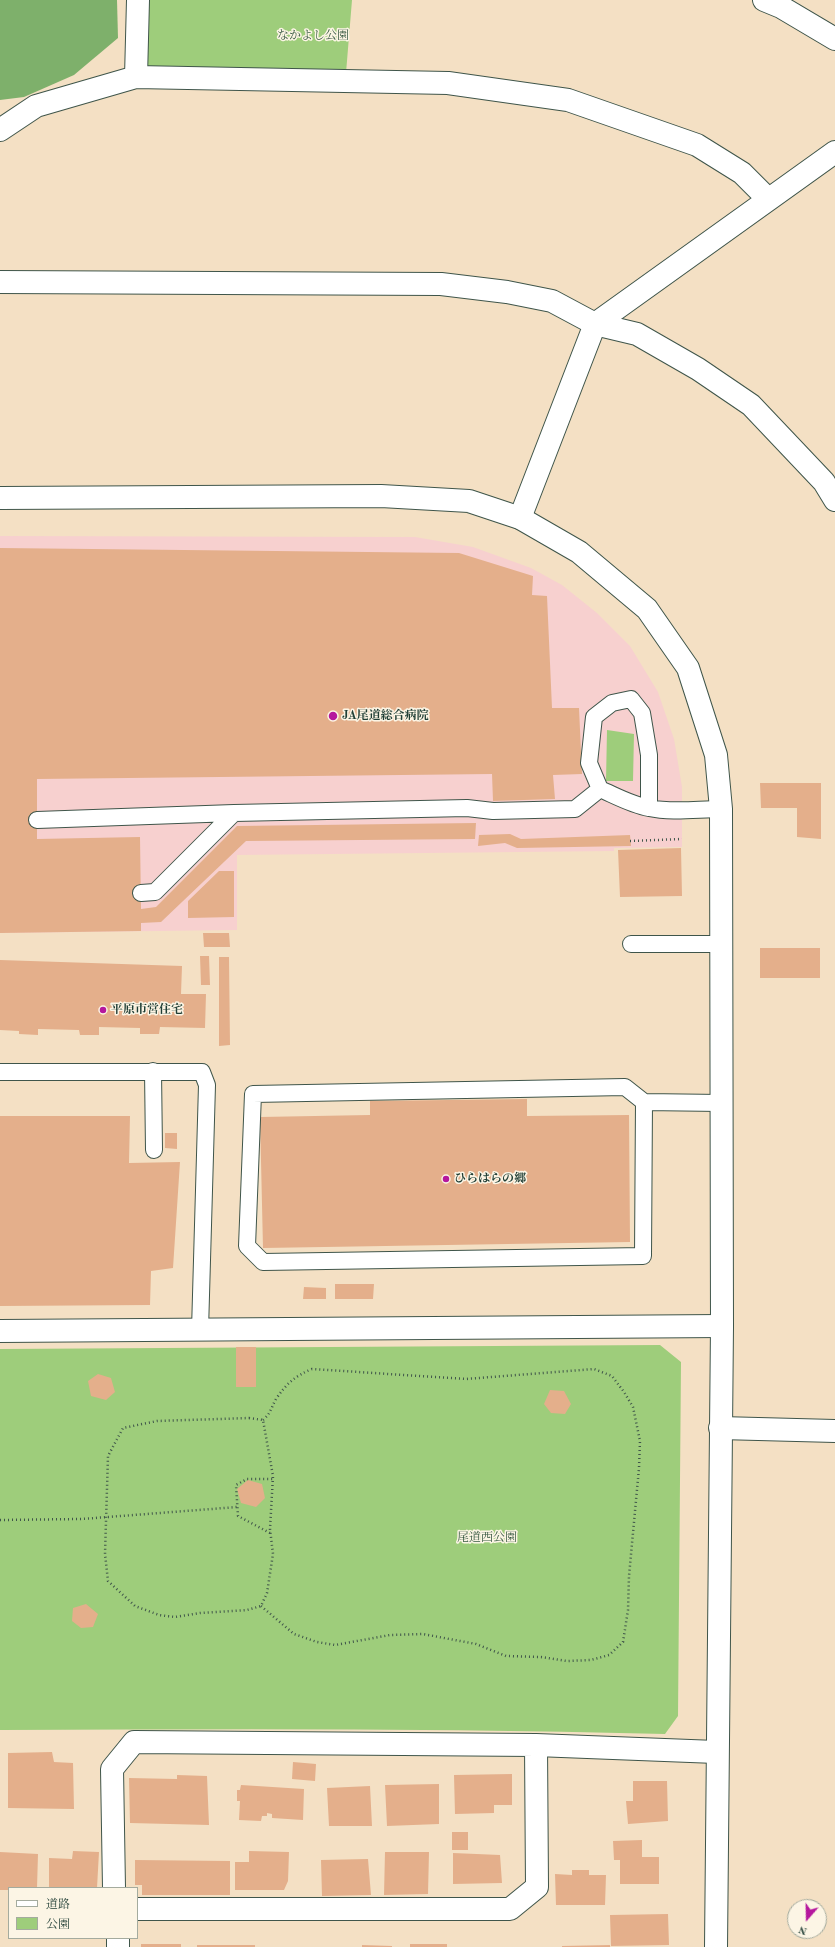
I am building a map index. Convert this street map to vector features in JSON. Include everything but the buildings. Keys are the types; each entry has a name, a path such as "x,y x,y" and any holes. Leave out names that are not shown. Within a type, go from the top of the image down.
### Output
{"street":[{"path":"136,77 138,0"},
{"path":"764,0 835,39"},
{"path":"0,130 36,106 136,77 448,83 568,100 697,145 742,173 768,199"},
{"path":"520,518 596,324 835,152"},
{"path":"0,282 441,284 507,292 552,301 596,324 637,334 698,369 751,405 824,482 835,500"},
{"path":"0,498 381,496 469,501 520,518 579,552 647,610 688,668 716,756 721,809 722,1326 716,1752 716,1947"},
{"path":"0,1331 722,1326"},
{"path":"720,1428 835,1431"},
{"path":"114,1887 112,1769 134,1742 536,1745 716,1752"},
{"path":"138,1909 510,1909 537,1887 536,1745"}],"lane":[{"path":"649,808 649,755 642,713 631,699 612,703 594,717 590,763 600,789 628,802 649,808 661,810 721,809"},
{"path":"37,820 234,813 467,808 493,811 575,809 600,789"},
{"path":"141,893 156,892 234,813"},
{"path":"630,944 721,944"},
{"path":"0,1072 202,1072 207,1085 200,1330"},
{"path":"153,1072 154,1150"},
{"path":"644,1102 643,1256 263,1262 247,1246 253,1094 625,1087 644,1102 721,1103"}],"path":[{"path":"630,841 682,839"},
{"path":"261,1606 294,1634 335,1645 390,1635 423,1634 476,1644 506,1656 541,1657 567,1661 591,1660 609,1656 624,1642 628,1610 629,1576 640,1441 633,1407 624,1392 612,1376 594,1369 466,1379 312,1370 297,1376 288,1384 276,1400 270,1414 263,1420 249,1418 156,1421 123,1428 108,1456 106,1554 108,1581 134,1606 159,1615 175,1617 200,1613 247,1610 261,1606 267,1593 273,1554 271,1533 273,1479 263,1420"},
{"path":"271,1533 250,1520 238,1516 236,1485 246,1479 273,1479"},
{"path":"0,1520 106,1517 237,1507"}],"shaded area":[{"name":"JA尾道総合病院","path":"0,536 415,537 473,547 531,568 562,585 597,613 630,646 658,692 674,739 682,787 682,847 614,848 614,851 237,855 237,930 0,933"}],"green space":[{"path":"0,0 117,0 118,38 74,75 24,97 0,100"},
{"name":"なかよし公園","path":"145,0 352,0 346,73 146,67"},
{"path":"607,730 634,734 633,781 606,781"},
{"name":"尾道西公園","path":"660,1345 681,1362 678,1716 665,1734 416,1730 0,1730 0,1349"}],"place":[{"name":"JA尾道総合病院","path":"333,716"},
{"name":"平原市営住宅","path":"103,1010"},
{"name":"ひらはらの郷","path":"446,1179"}]}
